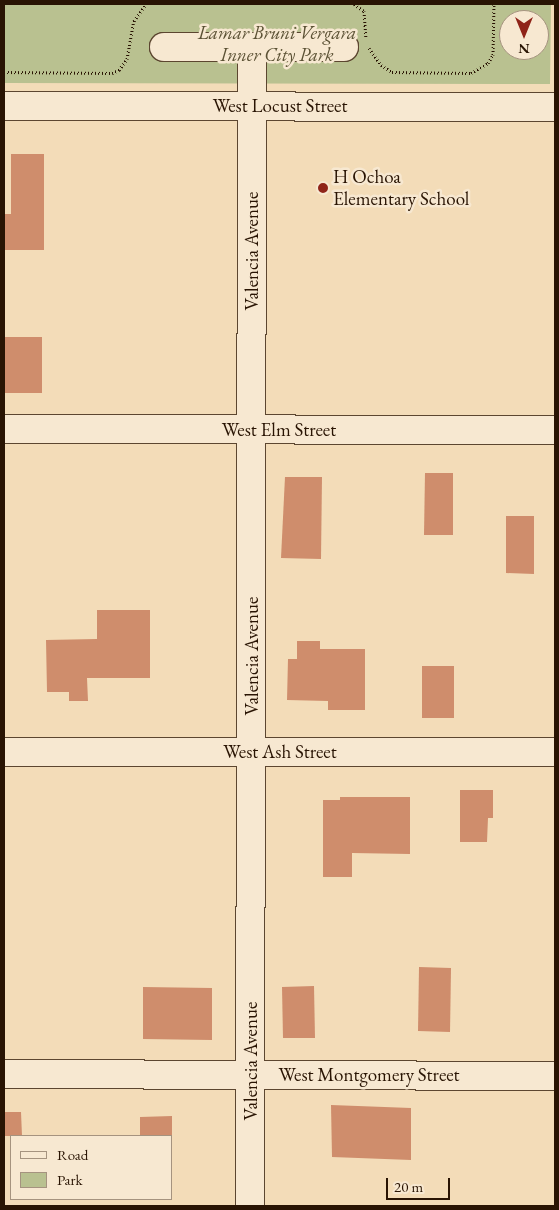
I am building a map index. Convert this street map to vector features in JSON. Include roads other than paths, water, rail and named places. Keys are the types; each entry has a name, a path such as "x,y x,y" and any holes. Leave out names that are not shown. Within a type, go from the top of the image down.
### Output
{"street":[{"path":"164,47 344,47"},
{"name":"Valencia Avenue","path":"250,1206 252,47"},
{"name":"West Locust Street","path":"4,106 555,107"},
{"name":"West Elm Street","path":"4,429 555,430"},
{"name":"West Ash Street","path":"4,752 555,752"},
{"name":"West Montgomery Street","path":"4,1074 555,1076"}],"place":[{"name":"H Ochoa Elementary School","path":"323,188"}],"park label":[{"name":"Lamar Bruni Vergara Inner City Park","path":"277,44"}]}
